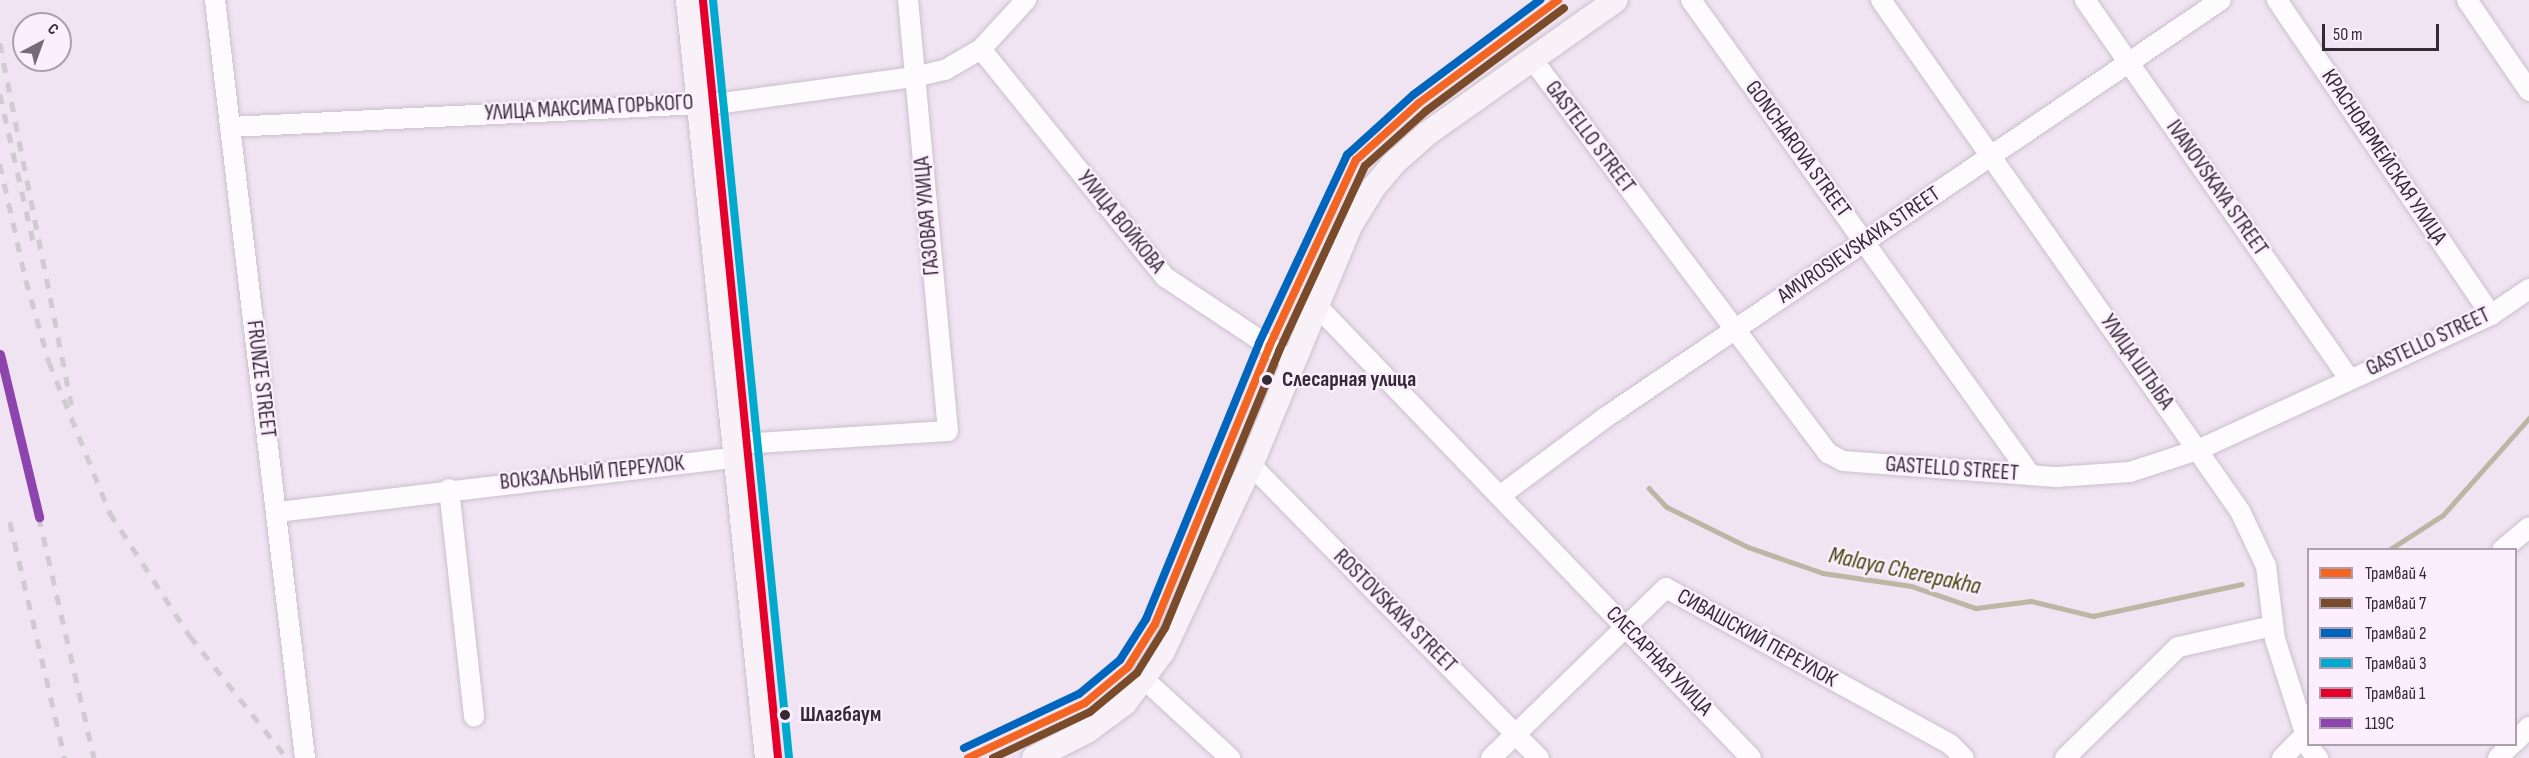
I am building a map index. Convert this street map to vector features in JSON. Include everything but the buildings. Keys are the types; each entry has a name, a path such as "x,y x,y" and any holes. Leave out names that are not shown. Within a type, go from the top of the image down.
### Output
{"main road":[{"path":"688,0 767,758"},
{"path":"1034,758 1109,716 1144,679 1184,610 1251,465 1350,226 1393,164 1428,133 1616,0"}],"street":[{"name":"FRUNZE STREET","path":"215,0 278,512 305,758"},
{"name":"ГАЗОВАЯ УЛИЦА","path":"908,0 948,431"},
{"name":"УЛИЦА МАКСИМА ГОРЬКОГО","path":"230,127 698,102 723,103 914,77 945,70 981,49 1026,0"},
{"name":"GONCHAROVA STREET","path":"1691,0 2030,474"},
{"name":"УЛИЦА ШТЫБА","path":"1881,0 2200,449 2240,511 2266,566 2273,626 2307,734"},
{"name":"IVANOVSKAYA STREET","path":"2085,0 2349,378"},
{"name":"AMVROSIEVSKAYA STREET","path":"1501,495 1606,417 2221,0"},
{"name":"КРАСНОАРМЕЙСКАЯ УЛИЦА","path":"2277,0 2491,315"},
{"path":"2467,0 2529,91"},
{"name":"УЛИЦА ВОЙКОВА","path":"981,49 1165,277 1293,362"},
{"name":"GASTELLO STREET","path":"1532,59 1828,453 1843,461 2057,477 2130,472 2200,449 2349,378 2491,315 2529,290"},
{"name":"СЛЕСАРНАЯ УЛИЦА","path":"1316,305 1501,495 1751,758"},
{"name":"ВОКЗАЛЬНЫЙ ПЕРЕУЛОК","path":"278,512 756,443 948,431"},
{"name":"ROSTOVSKAYA STREET","path":"1251,465 1539,758"},
{"path":"449,489 474,717"},
{"path":"2503,548 2529,527"},
{"name":"СИВАШСКИЙ ПЕРЕУЛОК","path":"1491,758 1666,588 1950,745 1964,758"},
{"path":"2065,758 2178,647 2273,626"},
{"path":"1144,679 1230,758"},
{"path":"2517,740 2529,727"},
{"path":"2282,758 2307,734"},
{"path":"2498,758 2510,746"}],"waterway":[{"name":"Malaya Cherepakha","path":"2392,548 2443,515 2529,418"},
{"name":"Malaya Cherepakha","path":"1649,488 1667,507 1748,547 1823,573 1911,586 1976,608 2031,601 2093,616 2242,584"}],"railway":[{"path":"0,43 72,405"},
{"path":"0,94 33,240"},
{"path":"0,164 26,280 49,362 110,513 190,636 287,758"},
{"path":"39,517 94,758"},
{"path":"10,522 65,758"}],"tram line":[{"name":"3","path":"713,0 789,758"},
{"name":"2","path":"964,748 1079,694 1120,660 1146,619 1259,343 1347,155 1413,95 1540,0"},
{"name":"4","path":"968,758 1085,703 1128,667 1155,624 1269,347 1356,160 1419,103 1558,0"},
{"name":"1","path":"703,1 778,758"},
{"name":"7","path":"993,758 1090,712 1137,673 1165,628 1279,351 1365,166 1426,111 1564,8"}],"transit line":[{"name":"119С","path":"0,354 39,517"}],"place":[{"name":"Слесарная улица","path":"1267,380"},
{"name":"Шлагбаум","path":"785,715"}]}
